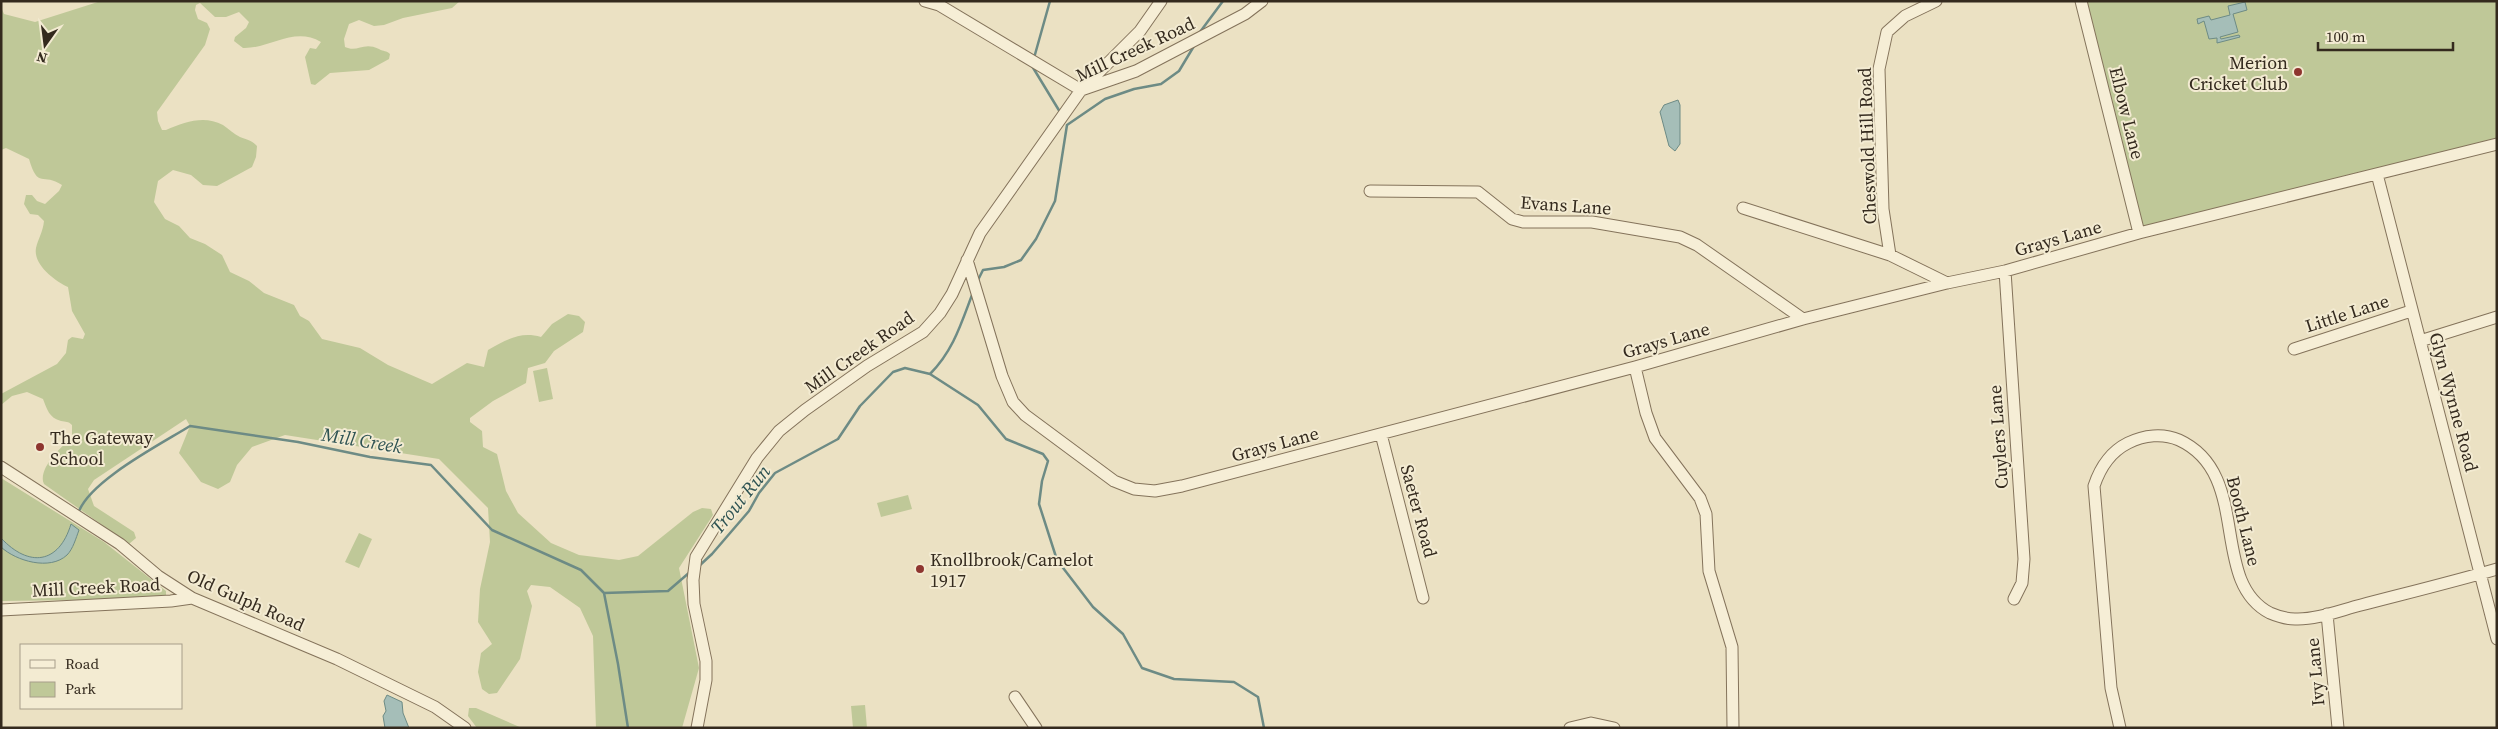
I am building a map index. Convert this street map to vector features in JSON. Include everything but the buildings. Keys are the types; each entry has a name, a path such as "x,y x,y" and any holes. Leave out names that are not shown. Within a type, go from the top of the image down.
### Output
{"street":[{"path":"924,1 939,5 1081,90 1140,31 1161,1"},
{"name":"Mill Creek Road","path":"696,728 702,709 706,661 694,604 696,556 757,458 780,431 867,366 922,332 952,294 980,233 1081,90 1136,71 1245,14 1262,1"},
{"name":"Cheswold Hill Road","path":"1890,254 1883,209 1879,69 1887,32 1905,16 1936,1"},
{"name":"Elbow Lane","path":"2081,1 2139,234"},
{"name":"Grays Lane","path":"967,260 1002,376 1013,402 1025,415 1114,481 1134,489 1155,490 1182,486 1635,367 1803,319 1947,283 2005,271 2139,234 2497,144"},
{"name":"Glyn Wynne Road","path":"2377,174 2497,639"},
{"name":"Evans Lane","path":"1370,191 1478,192 1512,219 1523,222 1592,222 1680,237 1697,245 1803,319"},
{"path":"1743,208 1890,254 1947,283"},
{"name":"Cuylers Lane","path":"2005,271 2024,559 2022,583 2014,599"},
{"name":"Little Lane","path":"2294,348 2411,311"},
{"path":"2420,341 2497,317"},
{"path":"1635,367 1646,413 1656,438 1700,498 1706,514 1709,571 1732,647 1733,728"},
{"name":"Saeter Road","path":"1381,434 1423,598"},
{"name":"Booth Lane","path":"2120,728 2111,688 2094,498 2098,476 2106,462 2118,449 2128,443 2140,438 2160,436 2176,439 2194,448 2214,470 2221,488 2239,576 2252,598 2269,612 2282,617 2296,619 2327,614 2497,569"},
{"name":"Old Gulph Road","path":"1,467 120,544 174,587 192,598 337,659 435,708 465,728"},
{"name":"Mill Creek Road","path":"1,610 171,601 192,598"},
{"name":"Ivy Lane","path":"2327,614 2338,728"},
{"path":"1015,697 1036,728"},
{"path":"1570,728 1591,723 1614,728"}],"green space":[{"path":"101,1 460,1 452,8 403,18 384,25 374,26 359,20 349,24 344,39 345,47 354,49 365,46 373,47 389,53 389,59 369,70 330,73 315,85 311,84 305,57 310,48 316,49 321,42 301,36 243,48 234,41 235,37 246,28 249,22 239,12 226,17 215,17 200,3 196,5 195,10 198,19 207,23 210,29 205,45 157,112 158,121 162,130 194,121 209,120 216,122 255,144 257,146 256,157 252,167 217,186 203,185 191,175 173,170 158,181 154,202 165,219 179,226 190,238 205,244 222,255 230,272 249,281 264,293 294,305 300,316 309,321 322,339 360,348 388,365 432,384 467,363 484,367 488,350 507,340 526,335 541,337 552,324 568,314 579,316 585,322 583,332 554,351 545,363 528,368 526,383 493,401 470,418 470,422 482,431 483,447 497,454 506,491 518,513 551,543 579,555 619,560 638,556 693,512 702,508 711,509 713,515 679,568 699,668 682,728 596,728 593,636 580,608 550,587 531,585 527,591 532,606 520,659 497,693 489,694 482,689 478,672 481,653 492,644 478,622 480,589 490,542 488,508 439,459 285,435 252,447 237,465 230,482 218,489 201,482 179,453 190,426 186,419 94,480 88,489 94,506 134,532 136,538 129,544 44,484 43,478 47,465 56,452 72,438 72,425 54,418 49,413 43,399 27,392 12,396 1,405 1,394 57,364 66,353 68,340 72,337 83,339 85,334 72,311 68,287 51,277 38,260 36,248 44,221 38,215 30,214 24,204 26,195 32,195 37,201 45,204 59,191 62,185 55,181 38,177 29,159 6,148 1,150 1,7 4,14 35,22"},
{"name":"Merion Cricket Club","path":"2081,1 2497,1 2497,142 2139,233"},
{"path":"547,368 553,399 539,402 533,371"},
{"path":"1,478 104,542 166,591 166,597 161,599 1,601"},
{"path":"908,495 912,509 881,517 877,503"},
{"path":"359,533 372,539 359,568 345,562"},
{"path":"865,705 867,728 853,728 851,706"},
{"path":"469,708 476,708 522,728 477,728 468,716"}],"water":[{"path":"2245,2 2247,10 2233,14 2238,32 2220,37 2221,39 2239,35 2240,37 2217,43 2217,38 2209,39 2204,21 2198,24 2197,19 2209,16 2211,20 2230,15 2228,6"},
{"path":"1678,100 1680,105 1680,144 1675,151 1669,146 1660,112 1664,105"},
{"path":"71,524 79,530 71,550 60,560 43,563 33,562 15,556 1,547 1,538 22,554 42,557 51,554 59,547 66,537"},
{"path":"387,695 402,702 403,713 409,728 385,728 383,716 386,711 384,701"}],"waterway":[{"path":"1034,58 1050,1"},
{"path":"1200,32 1223,1"},
{"path":"978,280 983,270 1004,267 1021,260 1036,239 1055,201 1067,125 1105,99 1134,89 1161,84 1179,71 1194,46"},
{"path":"1032,66 1060,112"},
{"path":"930,374 950,347 972,295"},
{"name":"Trout Run","path":"699,566 712,554 749,511 759,493 775,473 838,439 860,406 893,372 905,368 930,374 978,405 1006,439 1043,454 1048,461 1042,481 1039,504 1057,560 1093,607 1123,634 1142,668 1174,679 1234,682 1258,697 1264,728"},
{"name":"Mill Creek","path":"78,514 84,502 95,489 110,477 144,453 190,426 298,442 370,457 431,465 492,530 581,570 604,593 628,728"},
{"name":"Trout Run","path":"604,593 668,591 690,572"}],"place":[{"name":"Merion Cricket Club","path":"2298,72"},
{"name":"The Gateway School","path":"40,447"},
{"name":"Knollbrook/Camelot 1917","path":"920,569"}]}
